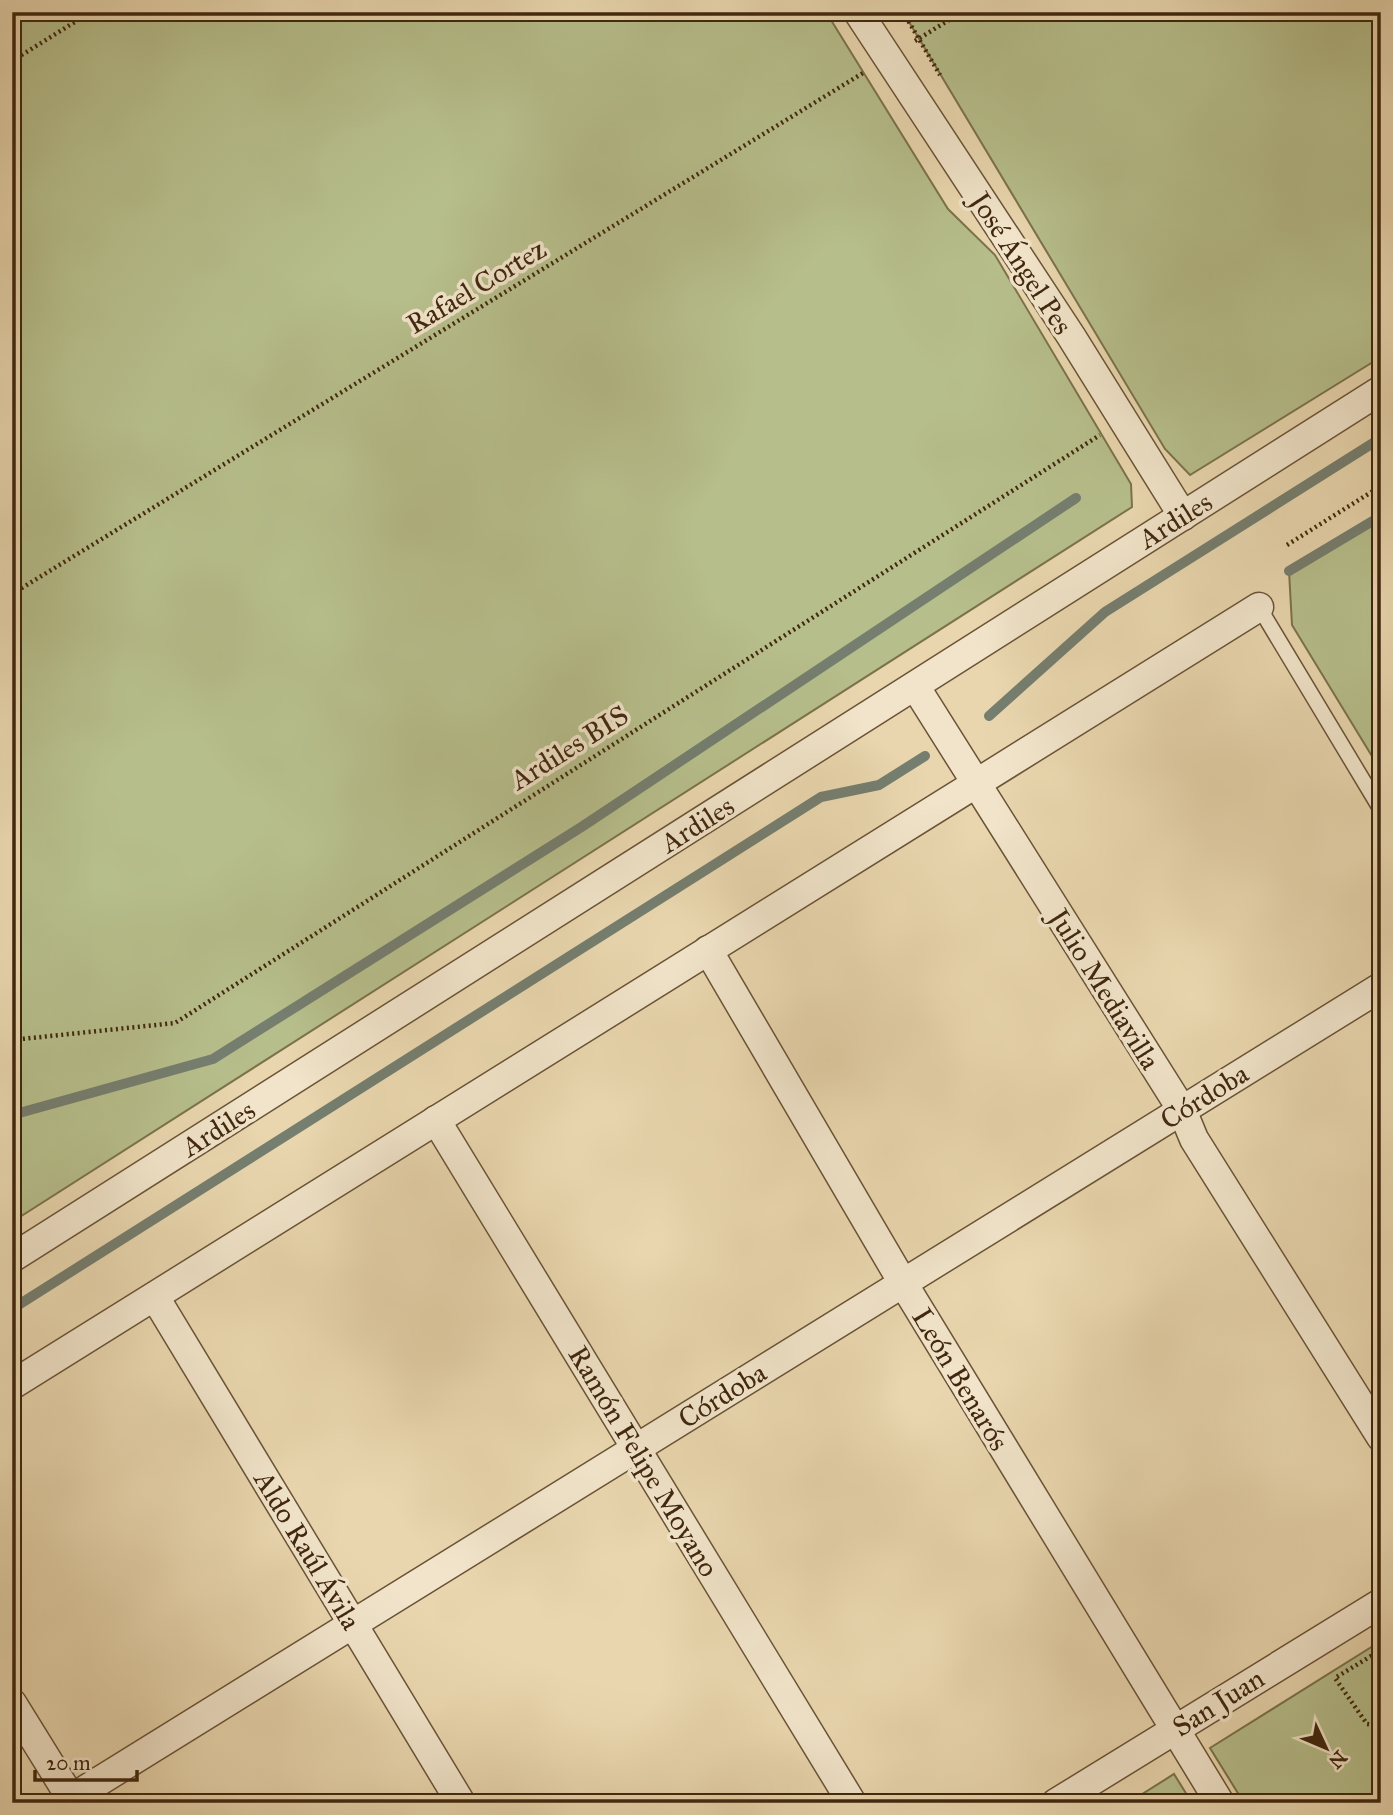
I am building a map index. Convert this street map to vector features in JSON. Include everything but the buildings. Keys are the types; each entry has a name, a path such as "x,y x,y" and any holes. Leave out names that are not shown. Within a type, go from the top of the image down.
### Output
{"street":[{"name":"José Ángel Pes","path":"858,12 1124,420 1183,516"},
{"name":"Ardiles","path":"12,1258 1381,390"},
{"path":"12,1385 1259,607"},
{"name":"Julio Mediavilla","path":"915,686 1182,1110 1194,1139 1381,1437"},
{"name":"León Benarós","path":"708,950 902,1283 1220,1803"},
{"name":"Córdoba","path":"70,1801 1381,987"},
{"name":"Ramón Felipe Moyano","path":"436,1120 852,1803"},
{"name":"Aldo Raúl Ávila","path":"155,1297 461,1803"},
{"name":"San Juan","path":"1056,1803 1381,1603"},
{"path":"12,1703 70,1801"}],"lane":[{"path":"1259,607 1381,810"}],"path":[{"path":"12,61 92,12"},
{"name":"Rafael Cortez","path":"12,594 962,12"},
{"name":"Ardiles BIS","path":"12,1040 174,1023 1124,420"},
{"path":"1287,545 1381,486"},
{"path":"1381,1650 1335,1678 1367,1724 1381,1726"}],"green space":[{"path":"12,12 826,12 948,209 995,255 1131,484 1132,507 12,1222"},
{"path":"903,12 1381,12 1381,357 1190,475 1165,449"},
{"path":"1381,513 1381,771 1292,625 1289,571"},
{"path":"1381,1641 1381,1803 1244,1803 1210,1748"},
{"path":"1174,1774 1192,1803 1128,1803"}],"waterway":[{"path":"989,716 1105,612 1381,438"},
{"path":"12,1115 213,1059 583,826 1076,498"},
{"path":"1289,571 1381,516"},
{"path":"12,1309 821,797 879,785 925,756"}]}
